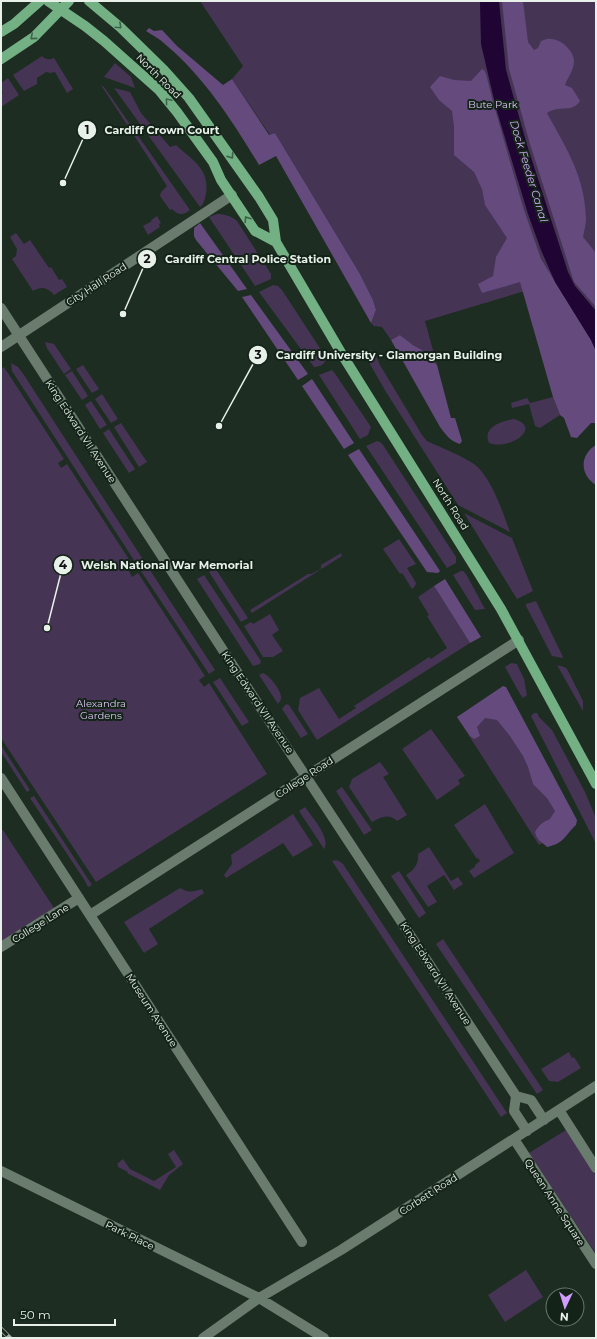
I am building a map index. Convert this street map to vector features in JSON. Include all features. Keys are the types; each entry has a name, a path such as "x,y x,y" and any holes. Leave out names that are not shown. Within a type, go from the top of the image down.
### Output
{"main road":[{"path":"1,32 14,24 40,1"},
{"name":"North Road","path":"48,1 104,41 159,90 177,112 213,162 222,180 255,232 276,242"},
{"path":"1,59 34,37 69,1"},
{"name":"North Road","path":"89,1 120,27 190,98 242,171 273,220 276,242 343,356 470,558 518,640 596,784"}],"street":[{"name":"City Hall Road","path":"1,347 232,195"},
{"name":"King Edward VII Avenue","path":"1,308 241,678 307,776 516,1096"},
{"name":"College Road","path":"90,915 518,640"},
{"name":"Museum Avenue","path":"1,778 302,1242"},
{"name":"College Lane","path":"1,947 79,898"},
{"name":"Corbett Road","path":"203,1338 259,1298 341,1250 596,1086"},
{"path":"527,1131 514,1111 516,1096 532,1100 544,1120"},
{"path":"559,1110 596,1168"},
{"name":"Queen Anne Square","path":"514,1139 596,1264"},
{"name":"Park Place","path":"1,1171 259,1298 324,1338"}],"green space":[{"name":"Bute Park","path":"200,1 596,1 596,351 591,340 555,282 425,321 437,365 422,350 400,335 391,340 382,327 374,326 371,323 376,310 373,300 360,274 275,133 270,135 232,79 243,66"},
{"path":"502,1 523,1 528,42 534,50 538,48 541,41 549,39 563,43 572,53 574,61 573,67 565,85 572,88 580,101 573,107 556,109 547,113 573,163 582,189 586,219 583,237 596,253 596,307 574,282 530,144 509,69"},
{"path":"149,28 154,31 162,30 177,46 223,85 232,79 269,135 275,133 360,274 373,300 376,310 371,323 276,156 259,165 239,133 206,86 180,58 161,41 146,31"},
{"path":"42,56 48,59 54,58 73,89 67,93 55,72 46,72 37,78 37,84 24,91 13,75"},
{"path":"115,63 131,77 135,88 104,77"},
{"path":"482,69 486,74 523,207 541,259 591,340 596,351 596,423 591,423 577,438 571,437 564,418 560,415 553,397 520,282 482,293 478,284 493,276 496,257 507,238 485,205 482,189 474,172 454,155 454,127 452,111 439,100 430,87 440,76 454,80 471,81"},
{"path":"8,78 19,95 1,107 1,94 3,93 1,90 1,83"},
{"path":"101,85 104,87 190,210 181,214 176,213 172,209 170,210 160,196 161,192 167,186"},
{"path":"114,88 130,92 141,113 170,147 176,145 194,160 202,171 207,185 205,199 200,207"},
{"path":"217,214 223,214 237,221 271,274 271,279 255,286 209,217"},
{"path":"157,216 161,223 159,224 160,227 148,235 143,226"},
{"path":"200,223 247,289 238,291 196,240 194,236 194,228"},
{"path":"16,233 24,244 30,240 49,268 51,267 59,280 62,279 67,287 54,295 49,290 44,288 39,288 33,291 12,259 16,256 17,249 10,237"},
{"path":"273,285 278,286 282,290 325,356 325,361 323,364 314,367 259,292"},
{"path":"251,295 308,374 298,380 242,297"},
{"path":"400,335 422,350 437,365 451,418 455,418 462,441 460,444 446,435 440,427 391,340"},
{"path":"45,342 54,344 71,369 64,374 47,348"},
{"path":"370,350 375,353 380,365 427,441 474,464 486,477 496,495 510,532 458,505 386,392 363,352"},
{"path":"11,363 18,367 24,375 144,561 137,565 12,371"},
{"path":"83,365 99,389 92,393 76,369"},
{"name":"Alexandra Gardens","path":"4,367 64,459 58,463 61,468 67,464 134,567 129,571 132,577 138,573 205,676 199,680 204,687 209,683 267,774 96,882 1,738 1,369"},
{"path":"332,370 371,427 368,435 360,439 319,375"},
{"path":"72,371 88,396 82,400 65,375"},
{"path":"312,379 354,443 344,449 302,386"},
{"path":"102,394 118,419 111,423 95,399"},
{"path":"553,397 560,415 540,428 535,426 529,404 512,408 511,403 527,398 530,403"},
{"path":"91,401 107,425 100,429 85,405"},
{"path":"514,419 522,423 525,427 524,432 520,437 506,444 497,445 489,443 488,433 494,426 504,421"},
{"path":"121,423 147,462 139,467 114,427"},
{"path":"109,429 135,469 129,473 103,433"},
{"path":"377,441 383,445 456,557 456,563 447,568 366,446"},
{"path":"596,445 596,485 584,471 584,459 590,449"},
{"path":"359,449 440,571 438,573 427,572 348,455"},
{"path":"464,513 512,538 533,591 517,599"},
{"path":"399,539 416,564 407,568 416,583 412,589 402,573 400,574 383,549"},
{"path":"341,553 342,556 252,613 250,610 308,574 321,569 321,565"},
{"path":"148,567 215,670 209,674 141,571"},
{"path":"215,568 248,618 241,622 209,572"},
{"path":"461,571 466,574 485,609 475,610 453,575"},
{"path":"204,575 261,661 260,664 253,666 197,579"},
{"path":"445,579 481,637 470,643 434,586"},
{"path":"434,586 470,643 317,740 298,710 300,698 319,688 339,719 356,708 354,706 429,657 431,659 447,648 427,616 429,615 418,597"},
{"path":"536,601 563,657 562,658 552,656 526,606 526,604"},
{"path":"270,614 279,630 272,635 283,651 273,657 263,657 244,626 251,622 253,624"},
{"path":"511,663 517,664 524,679 527,695 523,698 505,667"},
{"path":"557,665 567,669 583,701 583,711"},
{"path":"263,673 272,680 281,695 281,699 278,704 259,675"},
{"path":"220,678 249,722 242,726 213,682"},
{"path":"503,686 506,687 577,820 576,825 564,839 547,847 538,839 535,832 541,824 550,819 555,811 547,798 533,784 523,756 510,736 497,720 485,718 477,727 480,736 474,739 470,736 457,717"},
{"path":"496,696 576,823 539,845 457,717"},
{"path":"286,704 289,705 308,734 301,738 282,709"},
{"path":"534,713 537,713 552,730 585,792 596,818 596,844 531,716"},
{"path":"431,729 465,776 458,780 460,784 437,800 402,749"},
{"path":"1,745 30,790 27,792 1,752"},
{"path":"380,762 389,774 383,777 407,815 397,821 388,816 381,817 372,822 349,787 352,779"},
{"path":"342,787 372,830 364,835 336,791"},
{"path":"34,796 92,885 88,887 30,798"},
{"path":"485,804 514,853 474,878 469,871 480,861 478,858 477,859 454,825"},
{"path":"305,807 323,834 325,839 324,849 299,811"},
{"path":"293,814 313,845 293,857 283,843 226,878 224,875 232,864 231,855"},
{"path":"3,830 54,908 1,942 1,831"},
{"path":"429,847 451,881 458,877 463,884 454,890 444,875 427,886 437,902 428,907 406,875 418,861 418,854"},
{"path":"336,860 343,864 507,1113 501,1117 332,861"},
{"path":"399,871 426,913 419,918 391,876"},
{"path":"180,888 191,892 202,889 204,893 149,929 158,944 144,953 124,922"},
{"path":"443,939 543,1090 537,1094 436,944"},
{"path":"569,1052 581,1068 558,1082 549,1081 541,1069"},
{"path":"566,1130 596,1176 596,1254 529,1153"},
{"path":"174,1150 183,1164 169,1175 160,1190 127,1173 128,1172 118,1167 117,1164 123,1159 130,1169 154,1181 176,1167 168,1154"},
{"path":"526,1270 543,1297 505,1322 488,1295"}],"water":[{"name":"Dock Feeder Canal","path":"480,1 499,1 506,70 527,145 568,272 575,286 596,311 596,351 591,340 555,282 541,250 528,214 496,108 481,44"}],"railway":[{"path":"1,1329 10,1338"}],"place":[{"name":"Cardiff Crown Court","path":"63,183"},
{"name":"Cardiff Central Police Station","path":"123,314"},
{"name":"Cardiff University - Glamorgan Building","path":"219,426"},
{"name":"Welsh National War Memorial","path":"47,628"}]}
